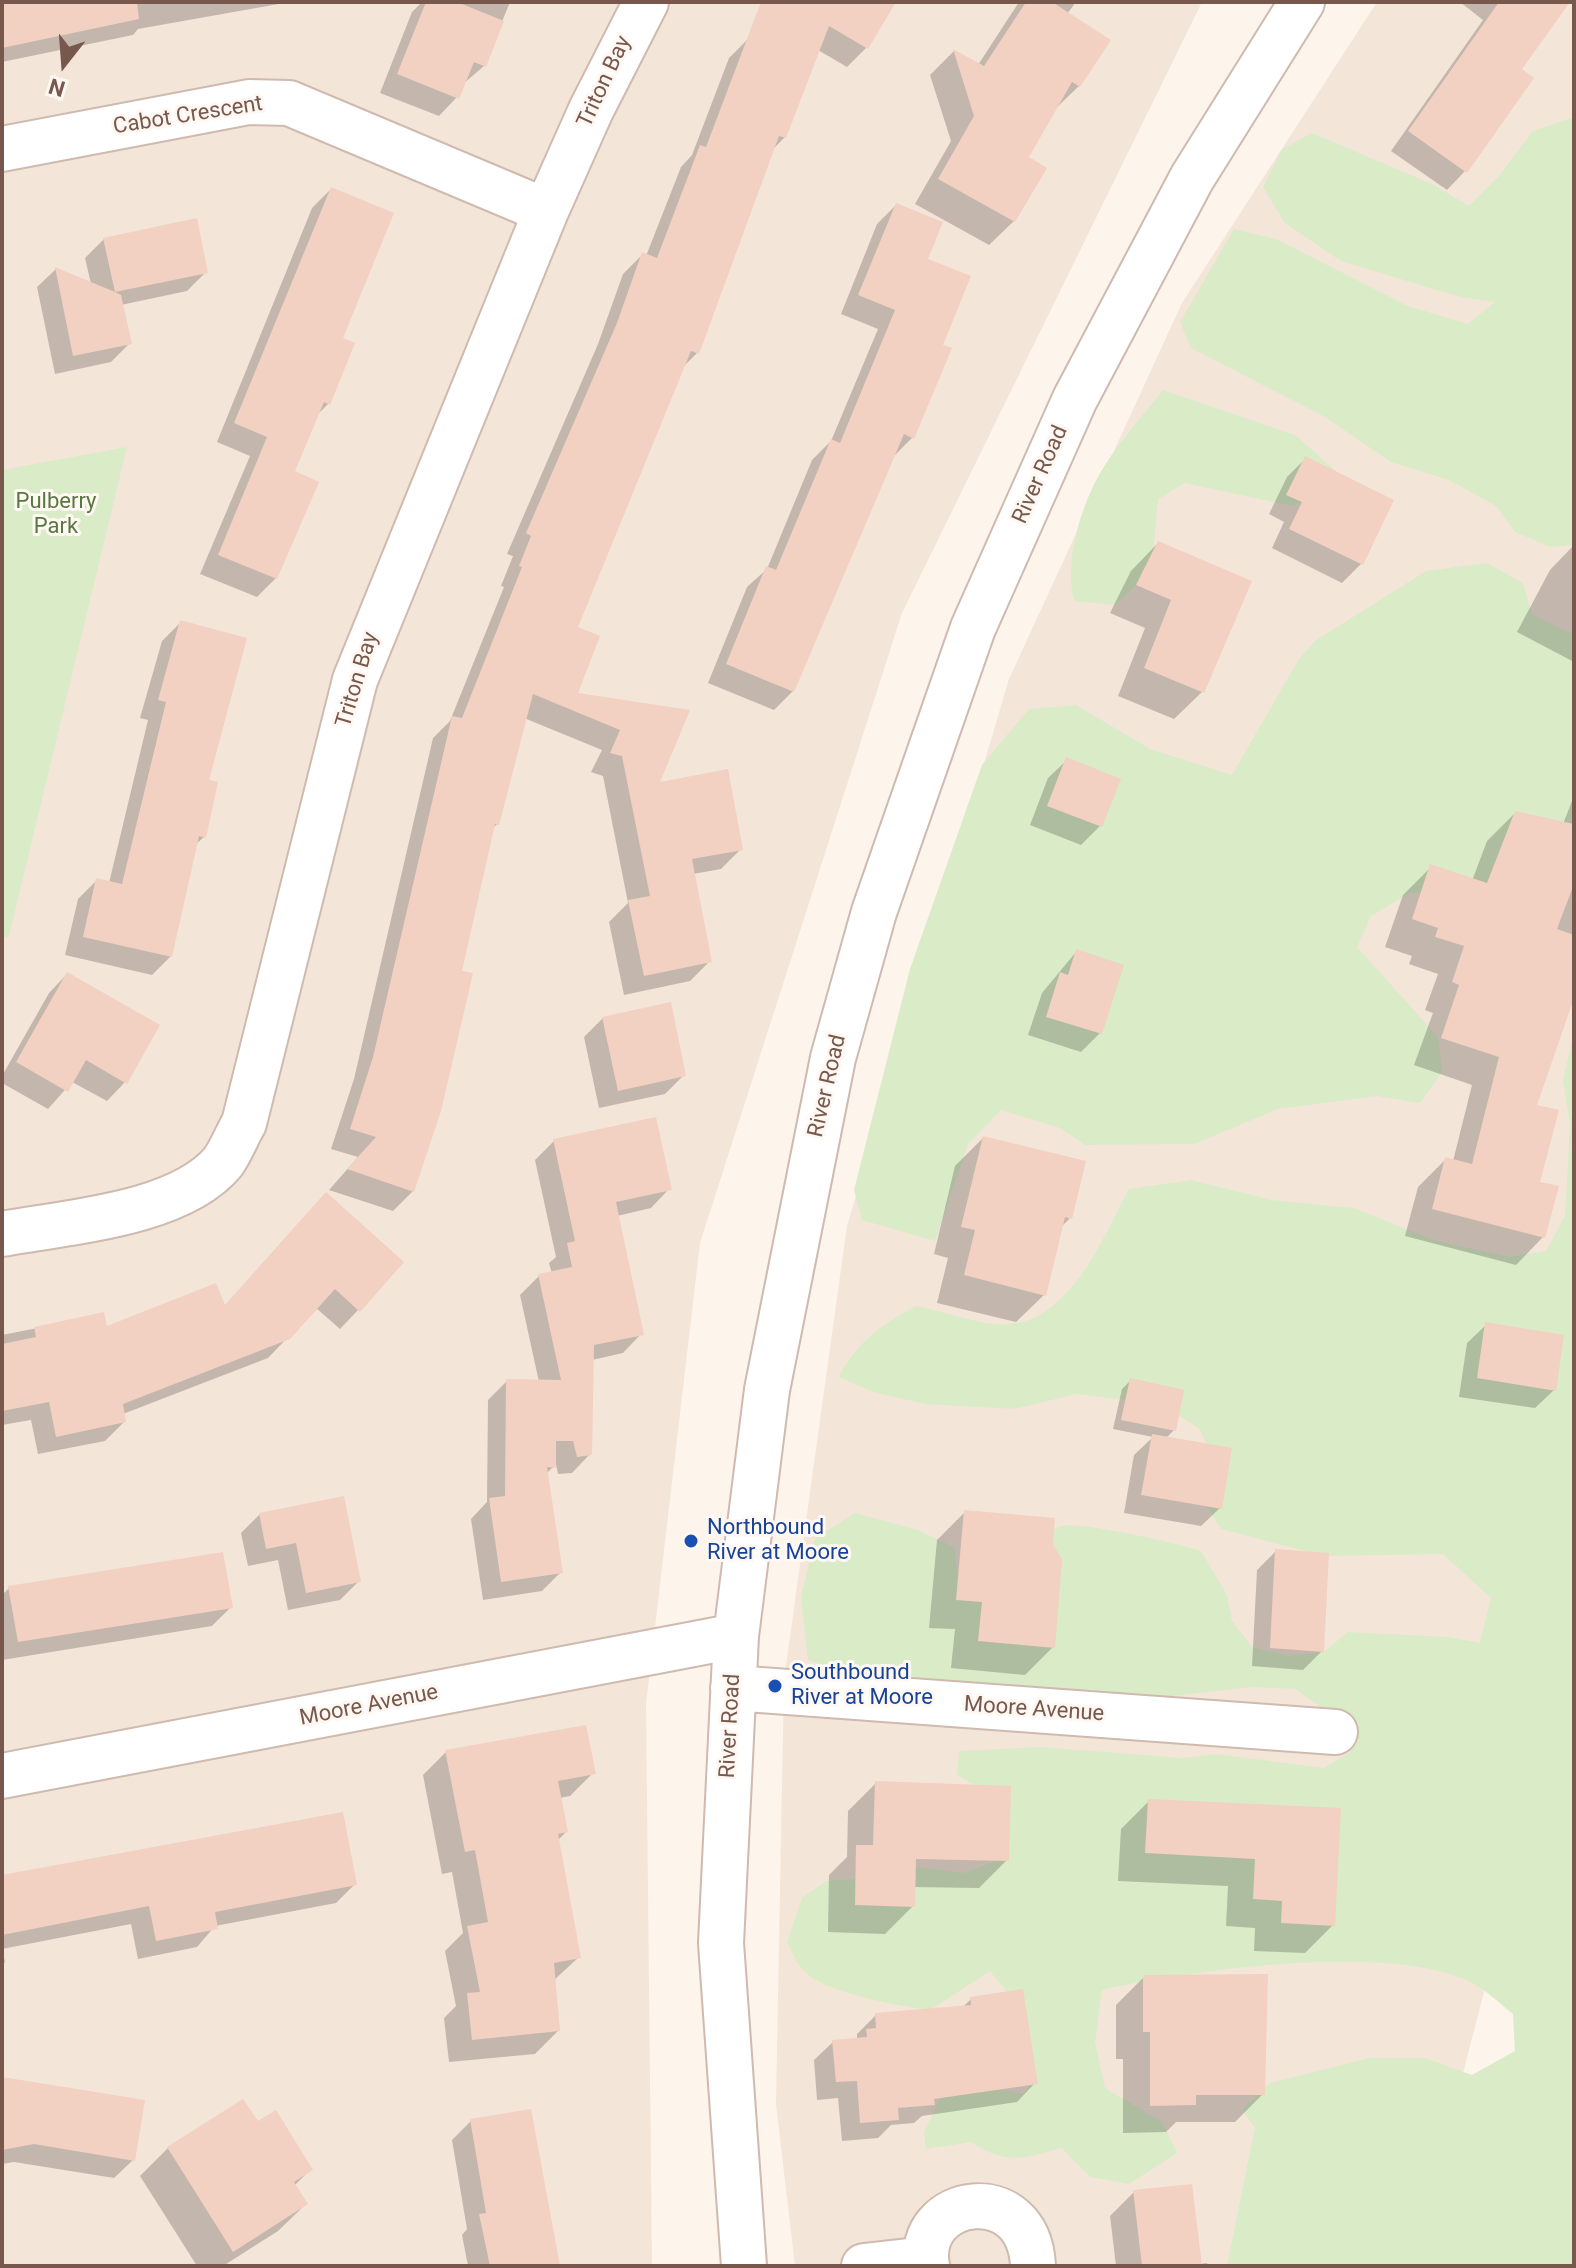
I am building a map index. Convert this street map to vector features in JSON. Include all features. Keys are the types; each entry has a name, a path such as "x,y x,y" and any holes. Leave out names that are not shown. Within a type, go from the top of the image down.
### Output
{"street":[{"name":"Triton Bay","path":"2,1234 129,1210 179,1195 222,1162 244,1123 355,680 546,211 609,72 646,2"},
{"name":"River Road","path":"744,2266 721,1943 736,1636 767,1390 801,1204 833,1058 874,912 973,628 1075,399 1192,178 1302,2"},
{"name":"Cabot Crescent","path":"2,149 249,102 289,103 546,211"},
{"name":"Moore Avenue","path":"2,1776 736,1636"},
{"name":"Moore Avenue","path":"733,1688 1335,1732"},
{"path":"864,2266 926,2263 936,2227 963,2207 981,2205 1014,2217 1026,2231 1032,2248 1033,2266"}],"shaded area":[{"path":"2,2 1202,2 902,613 700,1243 646,1704 652,2266 2,2266"},
{"path":"1377,2 1574,2 1574,1645 1413,2266 795,2266 776,2104 784,1680 847,1226 1009,679 1182,303"}],"green space":[{"path":"1574,117 1574,545 1551,547 1515,532 1496,506 1449,480 1391,462 1325,417 1191,348 1180,322 1234,229 1276,239 1408,306 1468,324 1495,302 1460,297 1341,261 1285,223 1263,187 1282,149 1312,133 1432,184 1469,206 1498,177 1533,131"},
{"path":"1163,390 1295,435 1349,483 1292,506 1185,483 1158,499 1153,554 1164,559 1115,605 1074,601 1071,586 1073,553 1086,504 1113,453"},
{"name":"Pulberry Park","path":"127,447 9,936 2,938 2,470"},
{"path":"1487,563 1523,583 1532,614 1574,635 1574,829 1498,892 1409,893 1371,916 1357,947 1438,1037 1442,1072 1420,1103 1377,1096 1278,1109 1194,1144 1085,1145 1060,1128 1001,1110 968,1144 935,1241 862,1220 854,1190 910,969 982,765 1029,709 1076,705 1150,749 1232,775 1299,659 1315,641 1426,571"},
{"path":"1574,1033 1574,2266 1227,2266 1255,2127 1242,2110 1270,2083 1369,2058 1425,2058 1472,2075 1515,2051 1513,2014 1474,1984 1432,1970 1388,1964 1288,1964 1235,1968 1102,1990 1095,2042 1105,2088 1162,2122 1177,2153 1129,2184 1090,2177 1062,2148 1015,2158 994,2154 971,2142 926,2149 924,2132 943,2093 996,2089 1024,2094 1036,2068 1010,1996 990,1971 930,2010 863,1997 827,1985 803,1970 787,1942 802,1898 826,1881 873,1878 908,1866 963,1873 1000,1860 986,1792 957,1775 959,1751 1040,1747 1183,1758 1216,1754 1324,1768 1351,1752 1350,1727 1295,1689 1251,1687 1148,1699 882,1684 808,1660 801,1597 815,1538 855,1513 918,1530 954,1547 961,1599 1022,1548 1062,1526 1109,1530 1173,1543 1201,1551 1227,1595 1232,1621 1252,1647 1289,1656 1324,1652 1348,1632 1448,1637 1480,1643 1491,1598 1443,1554 1325,1556 1221,1529 1203,1500 1214,1466 1200,1429 1161,1404 1076,1394 1015,1409 926,1404 876,1393 839,1377 862,1344 916,1306 994,1324 1020,1323 1042,1314 1061,1299 1078,1279 1129,1189 1191,1180 1272,1200 1354,1208 1433,1240 1509,1257 1546,1251 1565,1216 1570,1125 1563,1080"}],"building":[{"path":"2,2 137,2 139,19 2,48"},
{"path":"426,2 457,2 504,21 486,67 474,62 459,99 397,74"},
{"path":"761,2 896,2 868,49 829,26 786,138 779,136 699,354 691,351 578,627 600,636 578,693 690,710 660,782 728,769 743,850 692,859 712,962 644,976 628,900 650,896 622,756 610,753 620,730 533,694 499,825 495,824 462,971 473,973 441,1111 414,1192 347,1169 376,1137 350,1129 373,1057 452,716 462,718 522,567 519,566 531,536 526,533 617,323 642,252 657,258 700,145 706,147"},
{"path":"1026,2 1052,2 1111,40 1080,87 1072,82 1029,157 1047,168 1015,222 938,179 974,116 953,49 984,66"},
{"path":"1499,2 1570,2 1522,69 1534,78 1467,173 1408,131"},
{"path":"331,187 394,213 343,338 355,343 330,405 324,402 295,471 319,482 277,579 218,555 267,437 234,423"},
{"path":"896,203 943,222 928,259 971,276 943,345 952,348 914,439 904,434 794,692 726,664 766,566 776,570 831,439 840,443 895,310 858,295"},
{"path":"197,218 208,273 115,292 103,238"},
{"path":"55,267 121,295 132,344 73,356"},
{"path":"1305,456 1394,500 1363,565 1289,529 1302,502 1286,495"},
{"path":"1158,541 1252,581 1204,693 1144,668 1171,600 1136,585"},
{"path":"180,620 247,638 209,780 218,782 206,838 199,836 172,957 83,937 96,878 122,884 166,702 158,700"},
{"path":"1066,757 1121,779 1102,827 1047,806"},
{"path":"1515,811 1574,824 1574,884 1557,929 1574,935 1574,998 1537,1105 1559,1110 1540,1182 1559,1186 1545,1238 1432,1209 1445,1157 1472,1164 1499,1057 1441,1038 1459,985 1452,982 1464,946 1435,937 1438,928 1412,919 1430,864 1487,883"},
{"path":"1076,949 1124,965 1102,1034 1046,1017 1060,972 1068,975"},
{"path":"67,972 160,1025 127,1084 86,1060 68,1092 16,1062"},
{"path":"671,1002 686,1076 618,1091 602,1017"},
{"path":"656,1117 672,1190 616,1202 644,1335 594,1345 592,1455 577,1457 573,1441 556,1441 556,1468 547,1467 563,1573 501,1582 489,1498 505,1496 506,1379 561,1380 538,1274 572,1267 567,1243 575,1241 553,1139"},
{"path":"983,1136 1086,1161 1072,1219 1065,1217 1046,1296 964,1275 975,1230 961,1227"},
{"path":"326,1192 404,1262 360,1312 335,1289 290,1339 123,1404 126,1422 56,1437 49,1402 2,1411 2,1344 36,1337 34,1327 104,1312 107,1326 216,1283 225,1305"},
{"path":"1485,1322 1564,1335 1556,1391 1477,1378"},
{"path":"1130,1378 1184,1390 1176,1431 1121,1420"},
{"path":"1152,1434 1232,1448 1222,1509 1141,1495"},
{"path":"344,1496 361,1582 306,1593 296,1543 266,1549 259,1513"},
{"path":"964,1510 1055,1518 1053,1545 1062,1559 1055,1648 978,1641 982,1602 956,1600"},
{"path":"1275,1549 1329,1553 1324,1652 1270,1648"},
{"path":"223,1552 233,1608 18,1642 8,1586"},
{"path":"586,1725 596,1774 558,1781 568,1832 558,1834 581,1958 554,1963 560,2031 472,2040 467,1993 480,1992 467,1926 488,1922 475,1850 465,1852 445,1750"},
{"path":"875,1781 1011,1786 1009,1861 916,1859 915,1907 855,1905 856,1845 873,1845"},
{"path":"1148,1799 1341,1808 1335,1926 1281,1923 1282,1901 1253,1899 1255,1859 1145,1853"},
{"path":"343,1812 357,1885 215,1912 218,1929 156,1941 149,1906 2,1935 2,1875"},
{"path":"1268,1974 1265,2095 1196,2095 1196,2105 1150,2106 1150,2032 1143,2032 1143,1975"},
{"path":"1023,1989 1038,2084 934,2099 935,2105 898,2108 899,2120 860,2123 857,2081 836,2082 832,2040 867,2037 866,2029 876,2028 875,2013 971,2005 970,1997"},
{"path":"2,2077 145,2100 135,2161 34,2144 2,2150"},
{"path":"243,2099 258,2121 276,2110 313,2170 294,2182 308,2204 233,2252 167,2147"},
{"path":"531,2109 560,2266 490,2266 479,2214 486,2213 470,2119"},
{"path":"1192,2184 1202,2266 1142,2266 1133,2190"}],"place":[{"name":"Northbound River at Moore","path":"691,1541"},
{"name":"Southbound River at Moore","path":"775,1686"}]}
